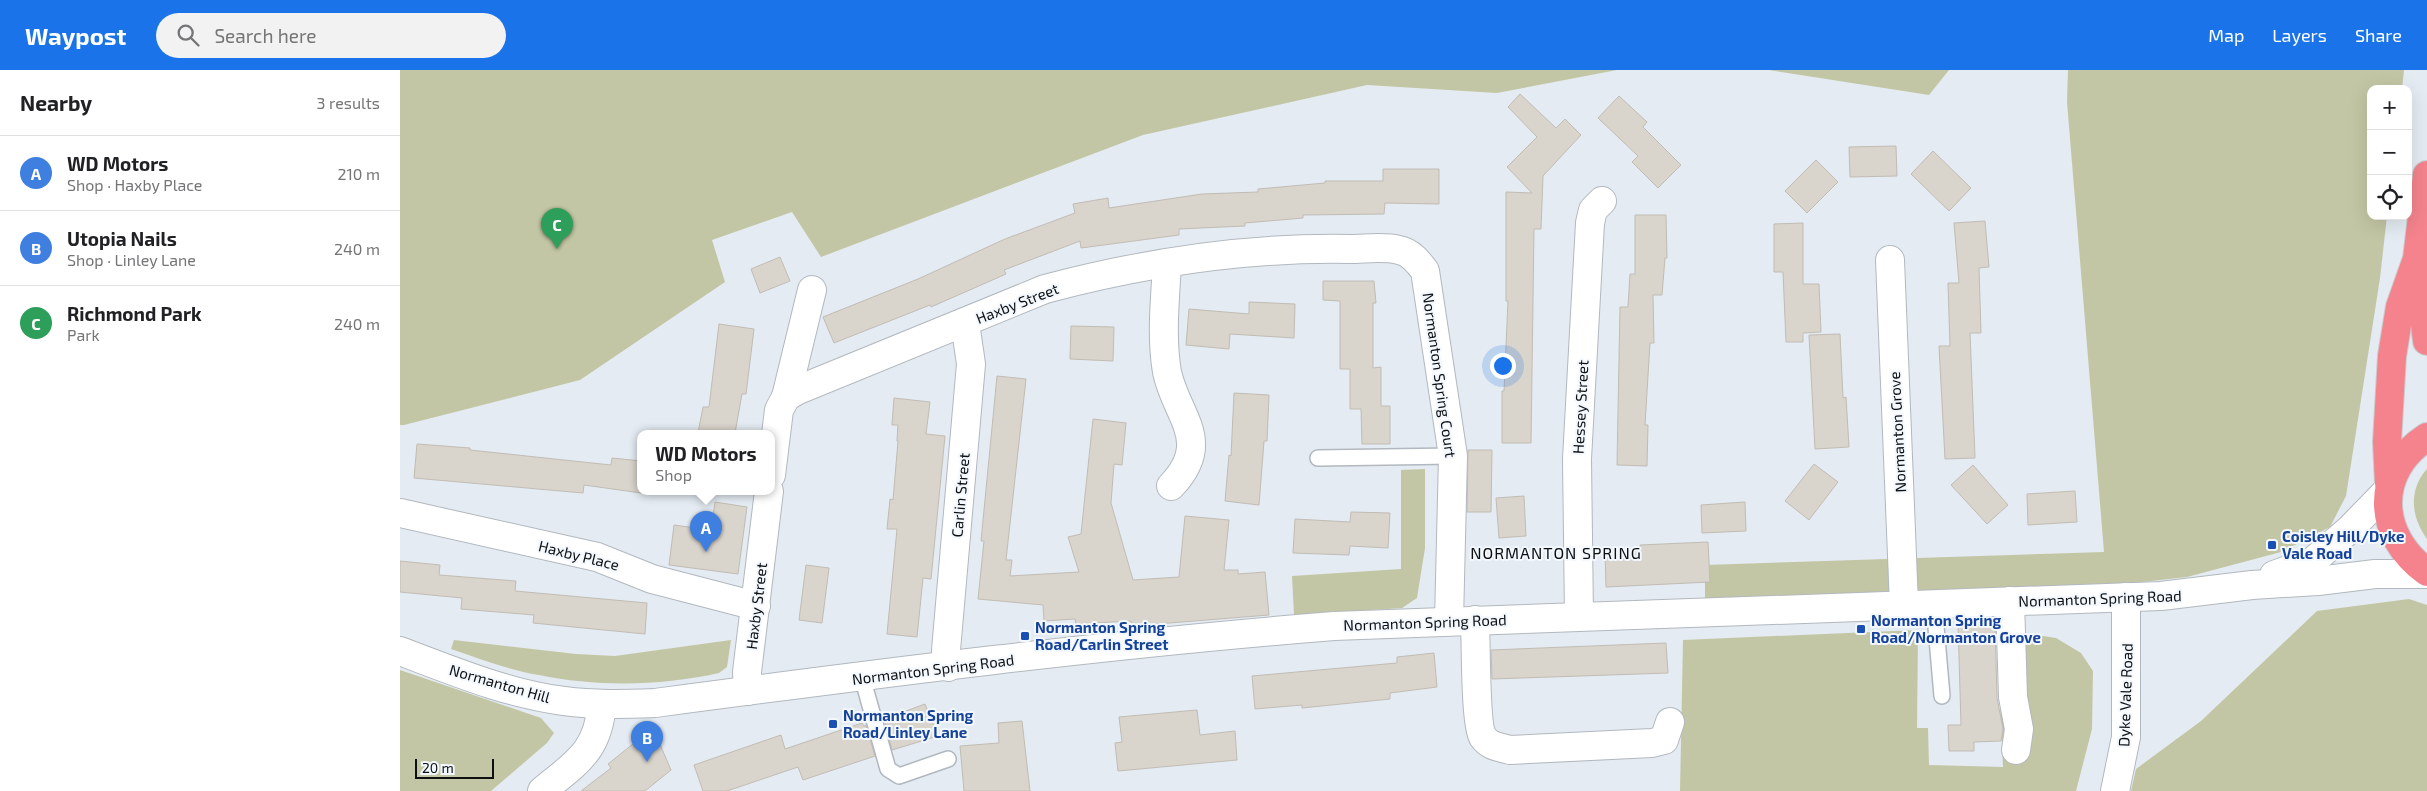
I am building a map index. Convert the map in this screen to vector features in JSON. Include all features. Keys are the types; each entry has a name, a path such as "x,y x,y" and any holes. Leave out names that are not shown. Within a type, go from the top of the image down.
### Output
{"highway":[{"path":"2427,175 2417,259 2400,307 2392,356 2387,442 2388,515 2397,541 2408,556 2427,573"},
{"path":"2417,259 2427,341"},
{"path":"2389,487 2402,459 2427,437"}],"street":[{"name":"Hessey Street","path":"1579,616 1578,449 1590,223 1593,210 1602,201"},
{"name":"Haxby Street","path":"786,398 798,390 1045,290 1087,278 1254,251 1322,248"},
{"name":"Normanton Spring Court","path":"1322,248 1400,250 1416,259 1425,271 1452,456 1462,620 1482,735 1490,745 1510,750 1652,743 1664,740 1670,722"},
{"name":"Normanton Grove","path":"1890,260 1904,605"},
{"path":"1167,264 1164,337 1168,374 1191,431 1189,456 1179,477 1171,486"},
{"path":"775,442 779,410 786,398 812,290"},
{"name":"Carlin Street","path":"948,667 946,650 971,364 965,324"},
{"name":"Normanton Spring Road","path":"2252,585 2313,561 2350,529 2389,487"},
{"name":"Haxby Street","path":"748,691 747,678 769,495"},
{"name":"Haxby Place","path":"400,512 597,557 652,578 756,606"},
{"name":"Normanton Spring Road","path":"602,704 655,703 1215,636 1334,626 2185,595 2252,585 2318,581 2375,574 2427,573"},
{"name":"Dyke Vale Road","path":"2116,791 2126,737 2126,597"},
{"path":"2010,602 2013,697 2019,729 2016,750"},
{"name":"Normanton Hill","path":"400,651 527,694 563,701 602,704"},
{"path":"542,791 570,768 593,745 601,719 602,704"}],"lane":[{"path":"1318,458 1452,456"},
{"path":"1934,604 1942,696"},
{"path":"862,677 888,769 899,776 948,759"}],"green space":[{"path":"400,70 1617,70 1497,93 1367,85 1143,135 821,257 792,212 712,240 725,282 580,380 400,425"},
{"path":"1769,70 1949,70 1929,95"},
{"path":"2068,70 2404,70 2402,85 2367,85 2367,220 2387,220 2380,278 2346,496 2330,527 2281,552 2187,577 2106,586 1705,606 1705,565 2104,552 2067,102"},
{"path":"1425,469 1425,548 1417,598 1402,608 1294,615 1292,576 1401,569 1401,470"},
{"path":"2427,469 2427,539 2415,513 2414,495 2421,477"},
{"path":"2409,599 2427,605 2427,791 2131,791 2136,769 2201,721 2317,611"},
{"path":"1997,629 2056,638 2081,653 2093,671 2092,729 2076,791 1680,791 1683,640 1918,630 1917,728 1928,728 1929,765 2003,767"},
{"path":"454,640 576,654 615,656 731,640 727,667 719,673 652,683 606,683 561,679 495,664 451,649"},
{"path":"400,670 541,718 554,733 547,743 491,791 400,791"}],"building":[{"path":"1520,94 1556,128 1565,119 1581,135 1543,176 1541,229 1534,229 1531,443 1502,443 1502,391 1504,391 1508,301 1506,301 1506,192 1532,193 1507,167 1537,137 1508,107"},
{"path":"1619,96 1647,122 1643,127 1681,165 1658,188 1632,162 1638,156 1598,118"},
{"path":"1896,146 1897,176 1850,177 1849,147"},
{"path":"1933,151 1971,188 1949,211 1911,174"},
{"path":"1816,160 1838,182 1807,213 1785,191"},
{"path":"1383,169 1439,169 1439,204 1385,203 1384,214 1303,215 1303,218 1245,223 1245,226 1179,229 1179,235 1081,248 1080,241 1004,270 1006,274 931,307 930,305 834,343 823,317 918,279 1005,239 1075,213 1073,204 1108,198 1109,208 1202,194 1258,192 1258,189 1325,183 1325,181 1383,181"},
{"path":"1635,215 1666,215 1667,258 1665,258 1662,295 1653,295 1654,343 1650,343 1645,425 1648,425 1647,466 1617,465 1620,307 1628,307 1630,274 1635,274"},
{"path":"1985,221 1989,267 1979,268 1981,333 1970,333 1975,458 1945,459 1939,346 1950,346 1948,283 1959,283 1954,223"},
{"path":"1803,223 1803,284 1819,284 1821,332 1803,333 1803,342 1786,342 1783,272 1774,272 1774,224"},
{"path":"780,257 790,281 760,293 751,269"},
{"path":"1323,281 1374,281 1376,303 1373,303 1373,368 1381,367 1381,406 1390,406 1390,444 1362,444 1361,409 1350,409 1350,369 1340,369 1340,301 1323,300"},
{"path":"1249,302 1295,304 1294,338 1230,334 1229,349 1186,345 1189,309 1249,314"},
{"path":"719,324 754,329 746,394 742,394 736,430 699,430 703,407 709,407"},
{"path":"1071,326 1114,327 1113,361 1070,359"},
{"path":"1840,334 1843,398 1846,397 1849,447 1815,449 1809,335"},
{"path":"997,376 1026,379 1006,560 1012,560 1010,576 1079,572 1068,537 1081,534 1093,419 1126,423 1122,465 1114,464 1111,503 1133,580 1179,577 1185,516 1229,520 1224,570 1238,570 1238,574 1265,572 1269,615 1132,626 1131,621 1076,624 1075,619 1044,621 1043,605 978,599 984,541 981,541"},
{"path":"1234,393 1269,395 1267,441 1264,441 1259,505 1225,501 1229,455 1231,456"},
{"path":"894,398 930,402 926,434 945,436 931,579 923,578 917,637 887,634 897,529 887,529 890,499 893,500 898,441 898,425 892,425"},
{"path":"417,444 470,448 470,450 611,465 612,458 637,461 637,492 584,485 583,493 414,478"},
{"path":"1468,450 1492,450 1491,512 1467,512"},
{"path":"1814,464 1838,482 1809,520 1785,501"},
{"path":"1973,465 2008,505 1987,524 1951,485"},
{"path":"2075,491 2077,522 2028,525 2027,494"},
{"path":"1524,496 1526,536 1499,538 1496,498"},
{"path":"715,502 747,507 738,574 669,565 674,525 711,530"},
{"path":"1745,502 1746,531 1702,533 1701,505"},
{"path":"1351,512 1390,513 1388,548 1350,546 1349,555 1293,553 1295,519 1350,522"},
{"path":"1708,542 1710,582 1606,587 1605,552 1640,551 1640,545"},
{"path":"400,561 440,565 439,575 516,581 515,591 647,603 645,634 533,623 534,615 461,609 462,598 400,592"},
{"path":"806,565 829,568 822,623 799,620"},
{"path":"1995,622 1997,698 2003,729 2001,741 1974,742 1974,751 1949,751 1948,725 1961,725 1958,623"},
{"path":"1666,643 1668,673 1492,679 1491,650"},
{"path":"1434,653 1437,687 1390,693 1390,699 1302,708 1302,705 1255,709 1252,676 1397,663 1397,657"},
{"path":"925,704 938,736 892,750 884,719"},
{"path":"1197,710 1200,735 1235,731 1237,760 1118,771 1115,743 1122,742 1119,717"},
{"path":"1022,721 1030,791 964,791 960,746 999,743 998,723"},
{"path":"862,723 864,726 866,725 875,756 803,780 798,767 727,791 703,791 694,765 781,735 785,749"},
{"path":"653,728 671,770 645,791 581,791 611,768 608,764"}],"place":[{"name":"Richmond Park","path":"557,249"},
{"name":"Coisley Hill/Dyke Vale Road","path":"2272,545"},
{"name":"WD Motors","path":"706,552"},
{"name":"Normanton Spring Road/Normanton Grove","path":"1861,629"},
{"name":"Normanton Spring Road/Carlin Street","path":"1025,636"},
{"name":"Normanton Spring Road/Linley Lane","path":"833,724"},
{"name":"Utopia Nails","path":"647,762"}],"district":[{"name":"NORMANTON SPRING","path":"1556,552"}]}
